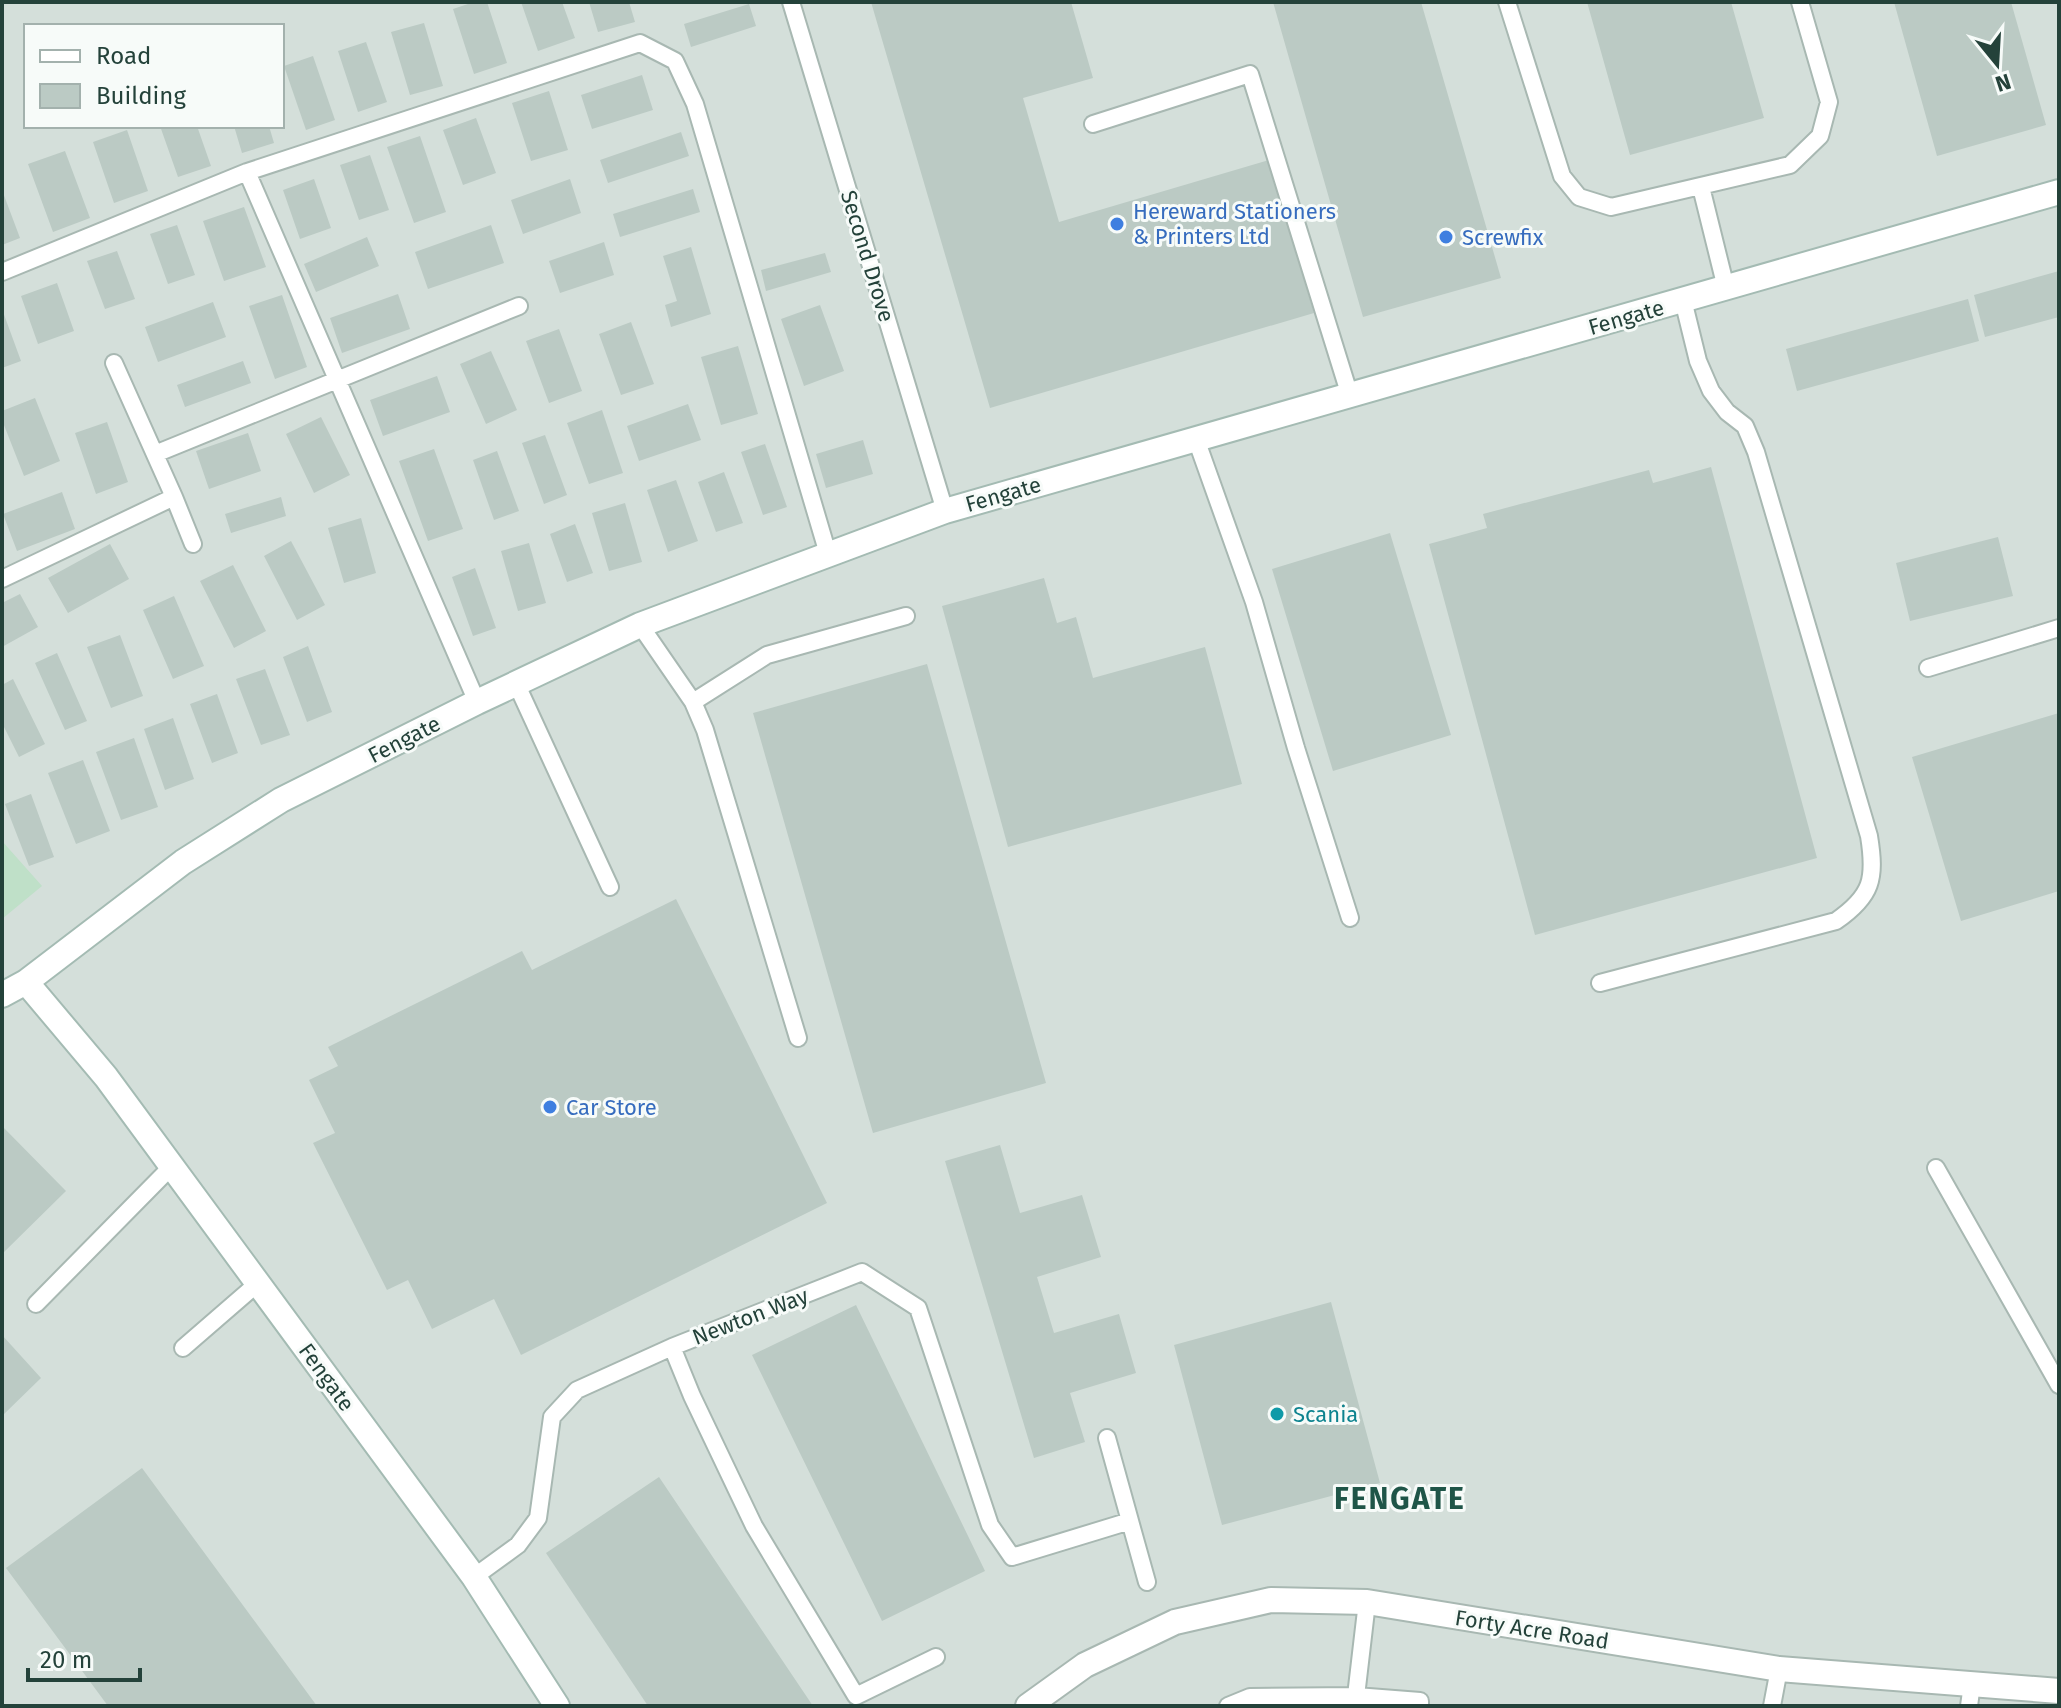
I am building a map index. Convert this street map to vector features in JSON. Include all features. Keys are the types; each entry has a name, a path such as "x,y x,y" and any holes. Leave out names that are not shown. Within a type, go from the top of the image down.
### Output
{"street":[{"name":"Fengate","path":"2,995 26,982 183,862 281,800 640,625 945,511 2059,192"},
{"name":"Fengate","path":"26,982 106,1077 474,1577 557,1706"},
{"name":"Forty Acre Road","path":"1028,1706 1085,1665 1175,1622 1271,1600 1367,1602 1779,1669 1971,1695 2059,1691"}],"lane":[{"name":"Second Drove","path":"791,2 945,511"},
{"path":"1507,2 1562,176 1579,197 1611,207 1790,165 1820,136 1829,102 1800,2"},
{"path":"2,272 247,172 640,43 675,61 695,104 828,554"},
{"path":"1093,124 1250,74 1350,396"},
{"path":"247,172 477,702"},
{"path":"1701,187 1726,288"},
{"path":"1600,983 1836,921 1856,907 1870,888 1873,862 1869,836 1756,452 1745,426 1727,412 1711,391 1698,361 1683,300"},
{"path":"155,454 519,306"},
{"path":"114,363 193,544"},
{"path":"1196,439 1254,602 1350,918"},
{"path":"2,579 174,497"},
{"path":"693,702 767,655 906,616"},
{"path":"640,625 693,702 709,745 798,1038"},
{"path":"1928,668 2059,628"},
{"path":"516,683 610,887"},
{"path":"36,1304 172,1166"},
{"path":"1936,1168 2059,1385"},
{"name":"Newton Way","path":"474,1577 518,1545 538,1518 552,1417 577,1390 672,1347 862,1272 918,1308 990,1525 1012,1557 1130,1521"},
{"path":"183,1348 258,1283"},
{"path":"672,1347 754,1526 856,1696 936,1657"},
{"path":"1107,1438 1147,1582"},
{"path":"1356,1696 1367,1602"},
{"path":"1772,1706 1779,1669"},
{"path":"1228,1706 1250,1697 1356,1696 1420,1701 1420,1706"}],"shaded area":[{"path":"2,2 2059,2 2059,1706 2,1706"}],"green space":[{"path":"2,841 42,886 2,919"}],"building":[{"path":"474,2 487,2 507,63 474,74 453,9"},
{"path":"521,2 562,2 575,38 538,51"},
{"path":"589,2 629,2 635,22 598,32"},
{"path":"871,2 1071,2 1093,78 1023,98 1059,222 1269,160 1314,313 990,408"},
{"path":"1273,2 1421,2 1501,278 1363,317"},
{"path":"1587,2 1731,2 1764,118 1630,155"},
{"path":"1894,2 2011,2 2046,125 1937,156"},
{"path":"749,4 756,26 691,47 684,24"},
{"path":"424,23 443,86 410,95 391,32"},
{"path":"366,42 387,102 358,112 338,51"},
{"path":"313,56 335,120 306,130 284,66"},
{"path":"642,75 653,110 592,129 581,95"},
{"path":"549,91 568,150 531,161 512,103"},
{"path":"476,118 496,173 463,185 443,130"},
{"path":"161,128 198,128 211,166 178,177"},
{"path":"235,128 270,128 274,143 242,153"},
{"path":"127,130 148,191 114,203 93,142"},
{"path":"681,132 689,156 608,183 600,160"},
{"path":"420,136 446,212 414,223 387,147"},
{"path":"65,151 90,218 53,232 28,164"},
{"path":"370,155 389,210 359,220 340,165"},
{"path":"314,179 331,228 300,239 283,190"},
{"path":"570,179 581,213 523,234 511,200"},
{"path":"693,189 700,212 620,237 613,214"},
{"path":"2,190 20,238 2,245"},
{"path":"244,207 266,267 224,281 203,221"},
{"path":"177,225 195,275 168,284 150,234"},
{"path":"491,225 504,263 428,289 415,252"},
{"path":"367,237 379,266 316,292 304,264"},
{"path":"604,242 614,275 560,293 549,261"},
{"path":"691,247 711,314 671,327 665,305 677,301 663,256"},
{"path":"117,251 135,299 105,309 87,261"},
{"path":"825,253 831,272 766,291 761,270"},
{"path":"2059,271 2059,317 1985,337 1974,295"},
{"path":"57,283 74,331 38,344 21,296"},
{"path":"398,294 410,329 342,353 330,318"},
{"path":"282,295 307,367 275,379 249,306"},
{"path":"1968,299 1979,341 1797,391 1786,349"},
{"path":"213,302 226,337 158,362 145,327"},
{"path":"820,305 844,371 804,386 781,319"},
{"path":"2,309 21,361 2,368"},
{"path":"631,322 654,384 621,395 599,334"},
{"path":"559,329 582,391 549,403 526,341"},
{"path":"738,346 758,414 721,425 701,357"},
{"path":"491,351 517,410 486,424 460,364"},
{"path":"243,361 251,383 185,407 177,385"},
{"path":"437,376 450,412 383,436 370,400"},
{"path":"35,398 60,461 24,476 2,420 2,411"},
{"path":"688,404 701,440 639,461 627,426"},
{"path":"602,410 623,473 589,484 567,423"},
{"path":"321,417 350,475 314,493 286,434"},
{"path":"107,422 128,482 96,494 75,433"},
{"path":"248,433 261,471 209,489 196,451"},
{"path":"545,435 567,495 544,504 522,443"},
{"path":"863,440 873,474 826,488 816,454"},
{"path":"765,444 787,507 763,515 741,452"},
{"path":"434,449 463,529 428,541 399,461"},
{"path":"497,451 519,511 494,520 473,460"},
{"path":"1711,467 1817,858 1535,935 1429,544 1487,528 1483,514 1649,470 1653,483"},
{"path":"724,472 743,523 716,532 698,482"},
{"path":"676,480 698,541 668,552 647,490"},
{"path":"62,492 75,529 17,551 3,514"},
{"path":"281,497 286,516 231,533 225,514"},
{"path":"625,503 642,562 609,571 592,513"},
{"path":"361,518 376,573 344,583 328,528"},
{"path":"575,524 593,573 567,582 550,534"},
{"path":"1390,533 1451,735 1333,771 1272,569"},
{"path":"1998,537 2013,596 1910,621 1896,563"},
{"path":"291,541 325,605 297,620 264,556"},
{"path":"529,543 546,603 518,611 501,551"},
{"path":"110,544 129,579 68,613 48,578"},
{"path":"233,565 266,631 234,648 200,581"},
{"path":"475,568 496,628 473,636 452,577"},
{"path":"1044,578 1057,623 1076,617 1093,678 1205,647 1242,784 1008,847 942,606"},
{"path":"20,594 38,627 2,647 2,603"},
{"path":"174,596 204,666 173,679 143,610"},
{"path":"120,635 143,696 111,708 87,647"},
{"path":"308,646 332,712 307,722 283,657"},
{"path":"57,653 87,721 65,730 35,663"},
{"path":"927,664 1046,1083 873,1133 753,713"},
{"path":"265,669 290,735 261,745 236,679"},
{"path":"13,679 45,744 19,757 2,723 2,685"},
{"path":"217,694 238,753 212,763 190,704"},
{"path":"2059,713 2059,891 1961,921 1912,757"},
{"path":"173,718 194,779 165,790 144,729"},
{"path":"134,738 158,807 121,820 96,752"},
{"path":"83,760 110,831 76,844 48,773"},
{"path":"31,794 54,857 29,866 5,804"},
{"name":"Car Store","path":"676,899 827,1203 521,1355 494,1299 432,1329 408,1280 387,1290 313,1143 335,1133 309,1080 338,1066 328,1047 522,951 532,970"},
{"path":"2,1126 66,1191 2,1254"},
{"path":"1000,1145 1020,1213 1082,1195 1101,1257 1037,1277 1054,1333 1119,1314 1136,1373 1070,1393 1085,1442 1034,1458 945,1161"},
{"name":"Scania","path":"1331,1302 1380,1483 1222,1525 1174,1345"},
{"path":"856,1305 985,1571 882,1621 752,1355"},
{"path":"2,1335 41,1378 2,1416"},
{"path":"142,1468 317,1706 108,1706 6,1568"},
{"path":"659,1477 813,1706 648,1706 546,1553"}],"place":[{"name":"Hereward Stationers & Printers Ltd","path":"1117,224"},
{"name":"Screwfix","path":"1446,237"},
{"name":"Car Store","path":"550,1107"},
{"name":"Scania","path":"1277,1414"}],"district":[{"name":"FENGATE","path":"1400,1499"}]}
